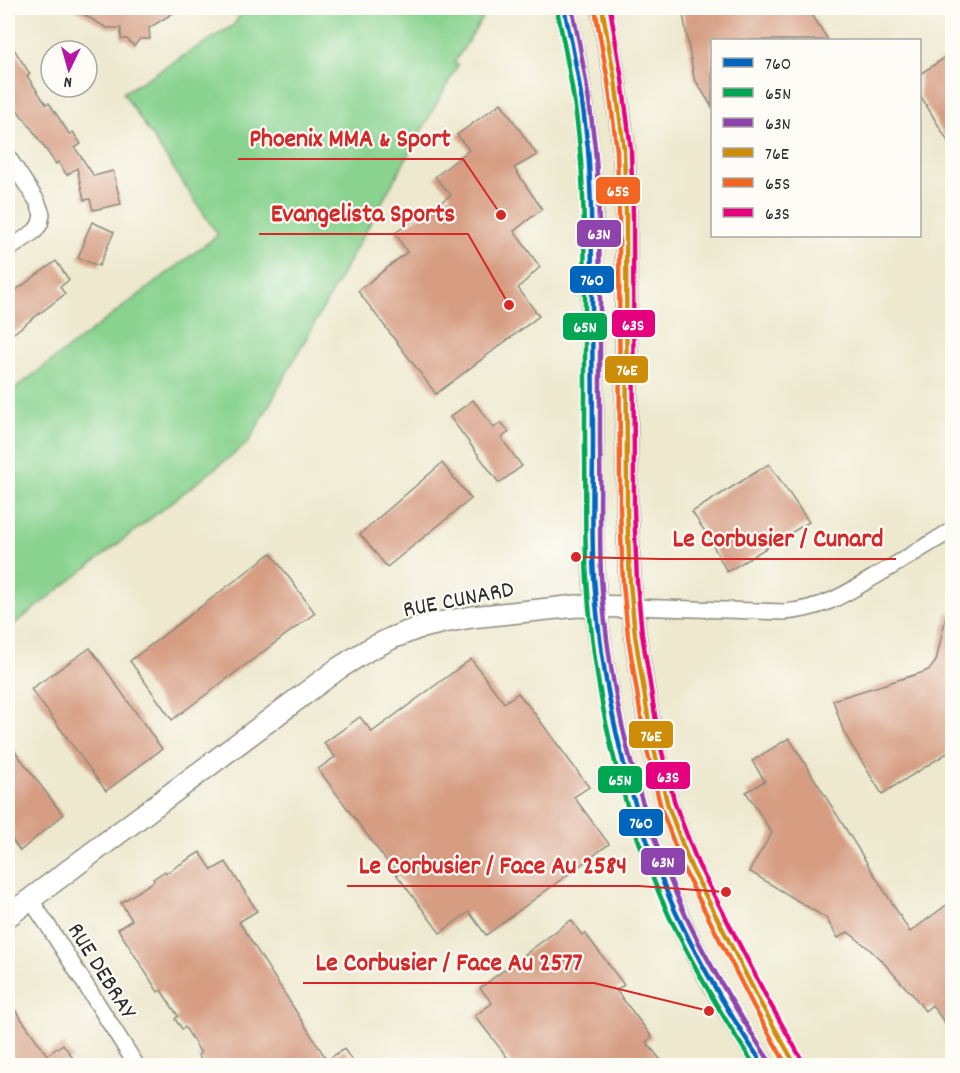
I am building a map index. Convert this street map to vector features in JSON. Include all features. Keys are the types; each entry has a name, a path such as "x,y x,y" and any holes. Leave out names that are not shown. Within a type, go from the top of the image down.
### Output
{"street":[{"path":"564,8 584,114 591,192 594,579 606,675 619,742 634,801 670,898 698,958 764,1065"},
{"path":"602,8 622,126 627,226 627,508 632,607 652,741 671,816 690,867 761,1005 796,1065"},
{"path":"8,157 38,201 42,214 40,224 35,231 8,250"},
{"name":"RUE CUNARD","path":"8,916 356,657 379,644 418,628 463,618 577,606 784,612 807,609 846,594 952,530"},
{"name":"RUE DEBRAY","path":"30,899 137,1065"}],"green space":[{"path":"244,8 489,8 454,63 458,65 248,443 8,629 8,394 218,235 123,93 234,25"}],"building":[{"path":"72,8 181,8 149,28 150,39 140,39 134,46 127,39 121,39 121,28 107,28"},
{"path":"682,8 808,8 827,39 711,39 711,105 694,78"},
{"path":"8,40 30,74 27,76 39,94 39,99 43,99 46,104 49,103 70,135 73,132 81,144 75,148 94,176 113,171 121,204 93,210 90,199 84,200 77,168 67,175 58,162 56,164 8,96"},
{"path":"952,53 952,148 921,97 921,73"},
{"path":"501,103 537,155 514,168 542,209 514,231 540,267 518,288 539,316 436,394 358,291 407,252 395,233 451,195 435,177 469,150 457,135"},
{"path":"92,222 114,232 99,266 78,258"},
{"path":"56,261 69,280 60,287 65,294 14,333 8,324 8,296"},
{"path":"473,400 494,428 501,422 509,432 501,438 522,466 499,483 450,417"},
{"path":"442,463 471,499 387,567 360,534"},
{"path":"769,464 809,522 727,572 692,512"},
{"path":"271,553 315,613 172,720 130,661"},
{"path":"947,612 952,612 952,750 882,794 844,733 833,700 930,669 936,661"},
{"path":"90,648 162,749 106,791 31,689"},
{"path":"471,659 504,703 518,693 535,714 589,787 574,797 609,844 486,935 469,912 440,933 318,769 335,757 324,743 360,717 372,732"},
{"path":"789,738 910,932 952,901 952,1033 932,1005 925,1011 909,990 867,947 848,932 838,938 826,918 749,871 772,833 746,792 765,781 752,761"},
{"path":"8,742 63,815 20,851 8,834"},
{"path":"200,852 212,870 226,862 257,911 239,922 327,1060 344,1049 355,1065 204,1065 198,1055 201,1053 185,1027 182,1029 175,1019 178,1016 161,990 158,992 118,929 132,920 121,903 165,871 166,873"},
{"path":"571,920 582,935 585,933 624,985 616,990 652,1037 646,1042 665,1065 513,1065 475,1016 492,1003 480,988"},
{"path":"8,1000 47,1055 63,1044 73,1058 62,1065 8,1065"}],"transit line":[{"name":"76O","path":"564,8 581,96 589,168 592,242 593,561 598,621 611,707 620,749 644,833 676,913 717,991 764,1066"},
{"name":"63N","path":"572,8 588,95 597,166 601,576 610,662 638,788 666,870 702,949 770,1062"},
{"name":"76E","path":"602,8 615,80 624,150 627,508 630,583 635,635 652,741 668,806 691,867 761,1004 796,1066"},
{"name":"63S","path":"610,8 631,150 634,508 637,582 642,634 659,740 675,804 698,864 768,1000 803,1062"},
{"name":"65S","path":"595,9 608,81 617,151 620,508 623,583 628,636 645,742 661,808 684,870 787,1066"},
{"name":"65N","path":"557,10 574,97 582,169 586,562 591,623 603,709 637,837 670,918 699,975 755,1066"}],"place":[{"name":"Phoenix MMA & Sport","path":"501,215"},
{"name":"Evangelista Sports","path":"509,305"},
{"name":"Le Corbusier / Cunard","path":"576,557"},
{"name":"Le Corbusier / Face Au 2584","path":"726,892"},
{"name":"Le Corbusier / Face Au 2577","path":"709,1011"}]}
